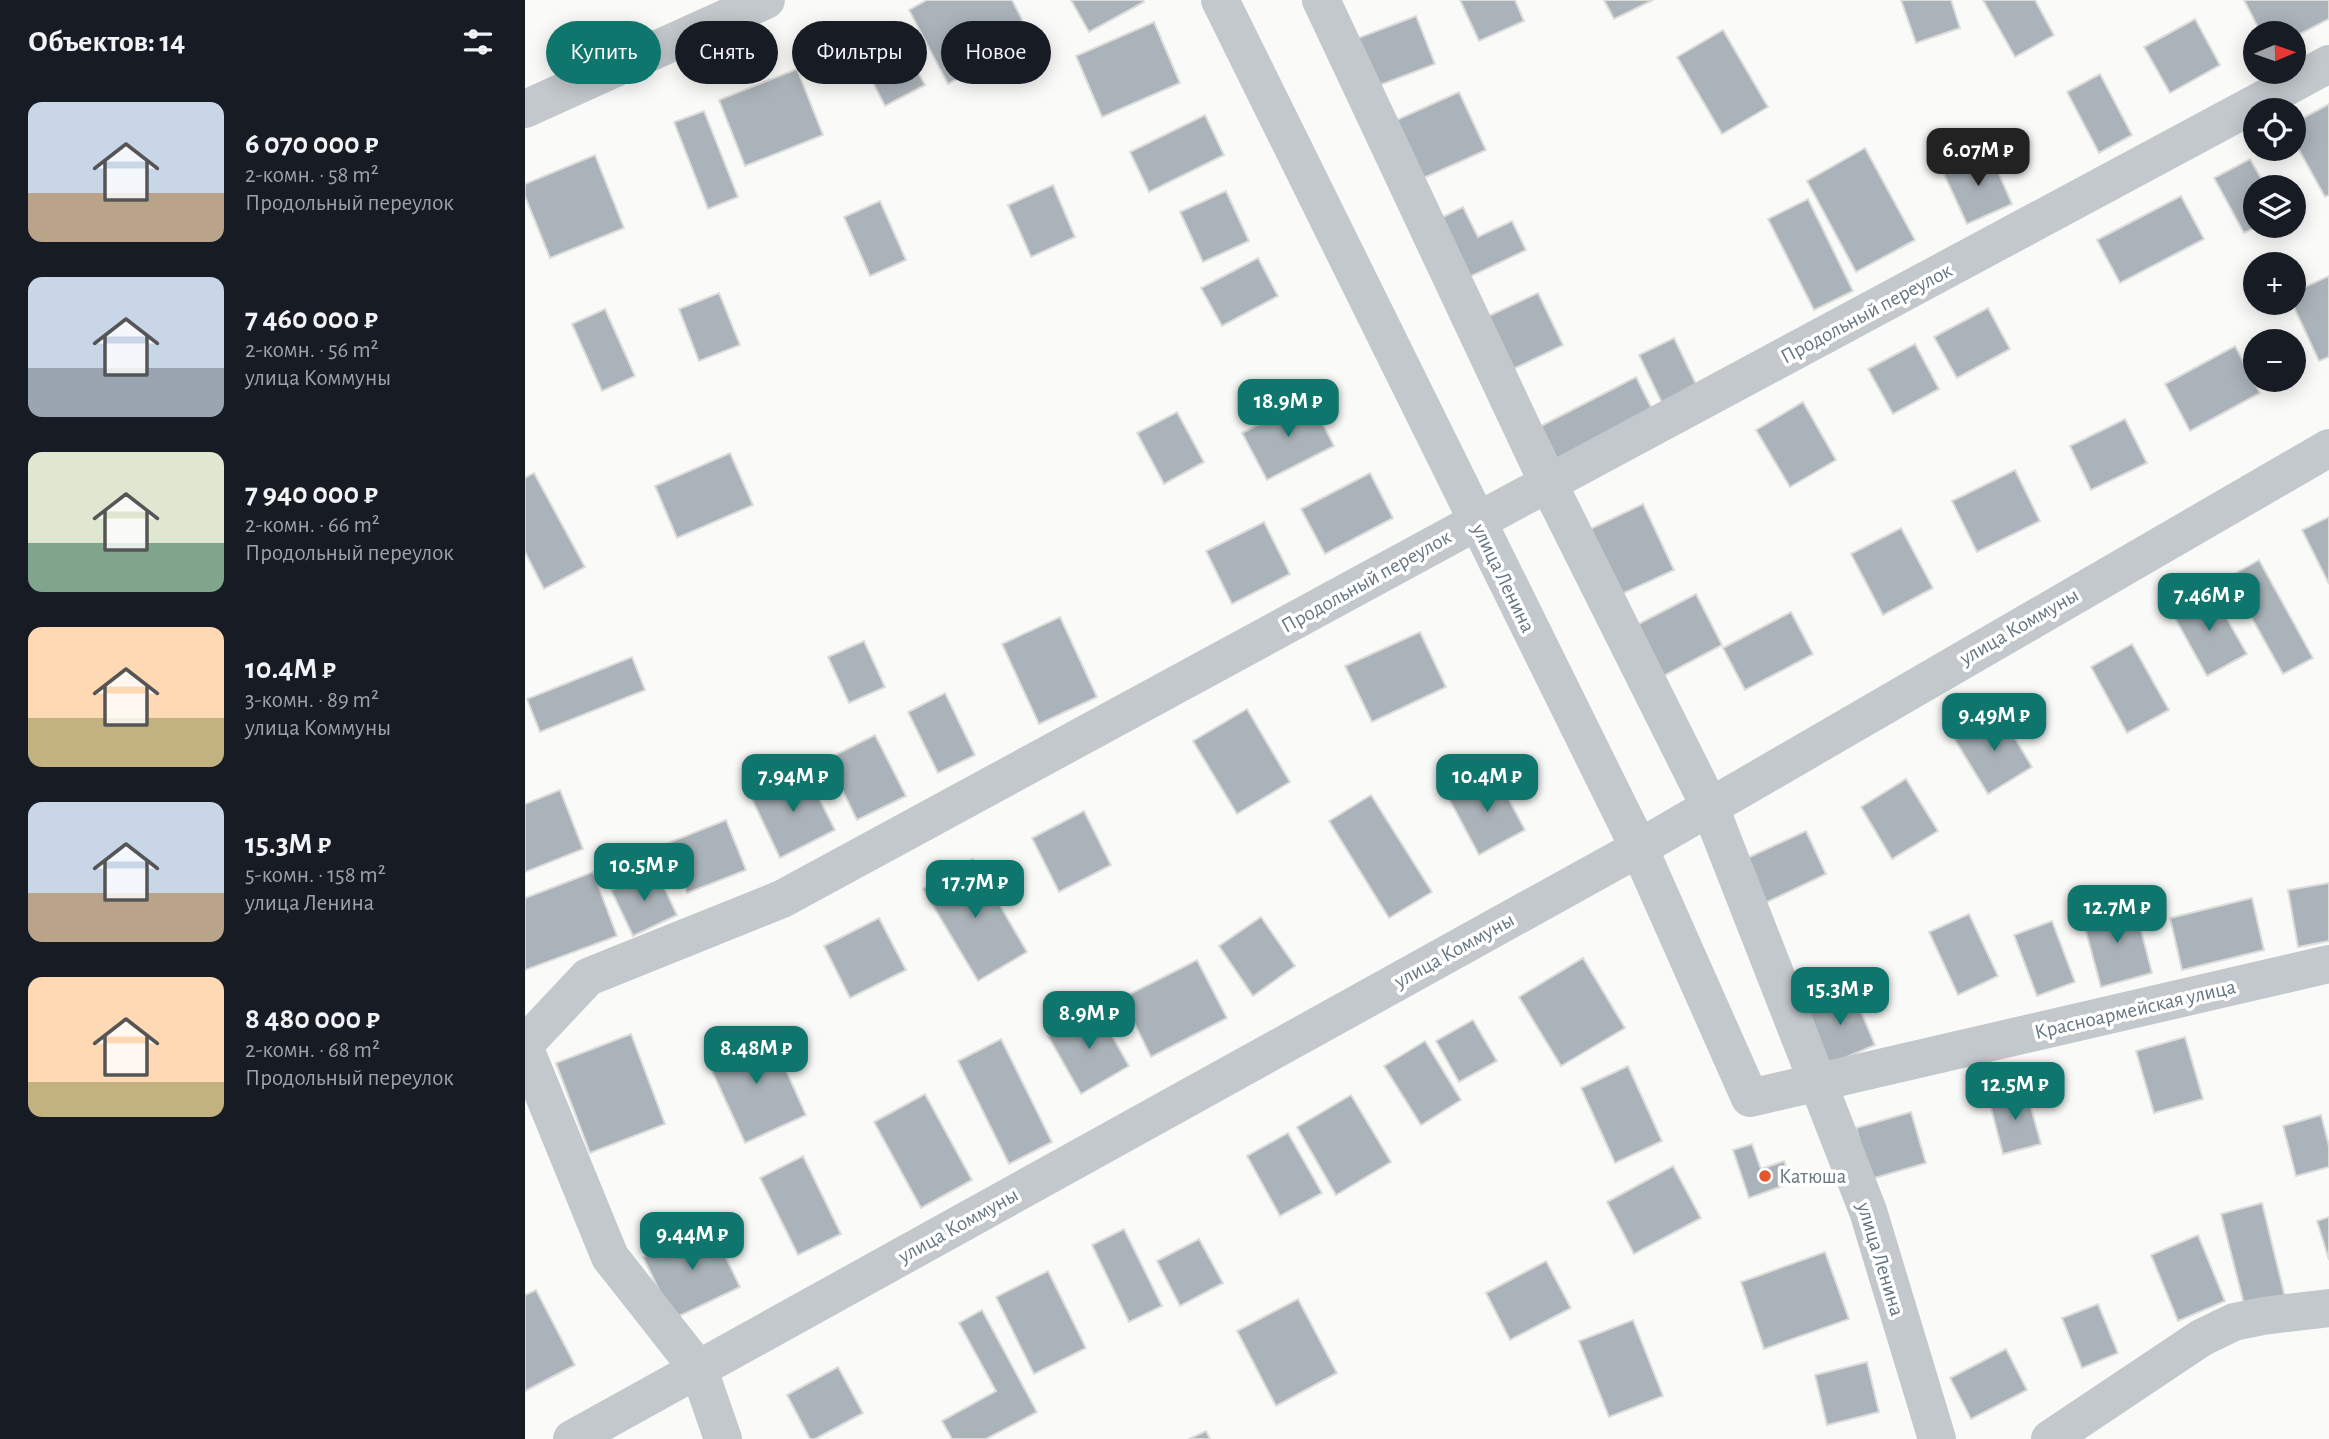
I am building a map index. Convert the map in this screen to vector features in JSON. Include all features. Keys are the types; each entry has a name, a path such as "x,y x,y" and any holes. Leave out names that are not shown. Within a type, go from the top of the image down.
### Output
{"street":[{"path":"525,109 766,0"},
{"name":"улица Ленина","path":"1220,0 1639,848 1749,1098 1818,1082"},
{"name":"улица Ленина","path":"1321,0 1548,483 1709,805 1867,1211 1937,1439"},
{"name":"Продольный переулок","path":"525,1047 588,977 782,900 1548,483 2329,64"},
{"name":"улица Коммуны","path":"572,1439 1639,848 2329,448"},
{"name":"Красноармейская улица","path":"1818,1082 2329,964"},
{"path":"525,1047 610,1256 699,1370 723,1439"},
{"path":"2050,1439 2201,1338 2234,1322 2329,1308"}],"building":[{"path":"927,0 1012,0 1023,21 941,21 941,71 927,44 927,21 915,21 909,10"},
{"path":"1071,0 1143,0 1144,2 1089,32"},
{"path":"1460,0 1515,0 1524,21 1479,41"},
{"path":"1604,0 1653,0 1614,19"},
{"path":"1901,0 1951,0 1960,28 1916,43"},
{"path":"1983,0 2035,0 2054,35 2015,57"},
{"path":"2244,0 2329,0 2329,19 2307,30 2307,21 2255,21"},
{"path":"1416,16 1435,64 1372,88 1353,40"},
{"path":"2195,19 2220,65 2170,93 2144,47"},
{"path":"1154,22 1180,83 1102,117 1076,56"},
{"path":"1723,30 1768,107 1722,134 1677,57"},
{"path":"792,71 792,84 803,84 823,135 745,166 719,100 759,84 778,84 778,77"},
{"path":"2100,74 2132,135 2099,153 2067,92"},
{"path":"874,84 924,84 925,85 885,106"},
{"path":"1459,92 1486,150 1419,180 1392,122"},
{"path":"2329,104 2329,195 2325,197 2305,161 2306,116"},
{"path":"704,111 738,197 708,209 674,122"},
{"path":"1205,115 1224,155 1149,192 1130,152"},
{"path":"1865,148 1915,240 1856,272 1807,181"},
{"path":"1989,151 2012,204 1967,224 1943,172"},
{"path":"595,155 624,228 550,258 525,196 525,184"},
{"path":"2246,161 2251,161 2259,175 2243,175 2243,231 2214,178"},
{"path":"1053,185 1075,237 1031,257 1008,205"},
{"path":"1226,191 1249,241 1203,262 1180,212"},
{"path":"2181,196 2204,239 2120,283 2097,240"},
{"path":"1808,199 1853,291 1814,310 1768,219"},
{"path":"880,201 906,260 870,276 844,217"},
{"path":"1463,207 1478,237 1512,221 1526,250 1463,280 1435,221"},
{"path":"1258,258 1278,296 1222,326 1201,288"},
{"path":"2329,276 2329,357 2319,361 2298,315 2306,315 2306,287"},
{"path":"719,293 740,345 699,361 679,309"},
{"path":"1538,293 1563,345 1507,372 1482,319"},
{"path":"1988,308 2010,349 1957,378 1934,337"},
{"path":"605,309 635,376 602,391 572,324"},
{"path":"1674,338 1697,386 1662,403 1639,355"},
{"path":"1915,344 1939,389 1893,414 1868,369"},
{"path":"2235,346 2243,361 2243,392 2260,393 2190,431 2165,384"},
{"path":"1636,377 1654,413 1559,463 1541,426"},
{"path":"1310,398 1334,446 1267,480 1242,433"},
{"path":"1803,402 1836,460 1790,487 1756,430"},
{"path":"1177,412 1204,462 1164,484 1137,433"},
{"path":"2125,419 2147,463 2091,490 2070,446"},
{"path":"730,453 753,505 677,538 655,486"},
{"path":"2015,470 2040,521 1977,552 1952,501"},
{"path":"534,473 585,567 544,589 525,552 525,478"},
{"path":"1370,473 1393,518 1325,554 1301,509"},
{"path":"1643,504 1674,570 1613,598 1582,533"},
{"path":"2329,517 2329,584 2302,530"},
{"path":"1264,522 1290,574 1232,604 1206,551"},
{"path":"1901,528 1933,588 1883,615 1851,554"},
{"path":"2259,560 2313,658 2283,674 2229,577"},
{"path":"2210,589 2247,654 2207,676 2171,611"},
{"path":"1696,594 1722,645 1656,680 1629,629"},
{"path":"1791,612 1813,654 1745,690 1723,648"},
{"path":"1060,617 1097,697 1039,724 1002,644"},
{"path":"1420,632 1446,687 1372,722 1345,666"},
{"path":"864,641 885,687 849,703 828,657"},
{"path":"2132,644 2169,710 2127,733 2091,667"},
{"path":"632,657 645,690 540,732 527,699"},
{"path":"945,693 975,755 938,773 908,712"},
{"path":"1247,709 1290,782 1237,814 1193,741"},
{"path":"2000,713 2032,767 1988,794 1955,740"},
{"path":"875,735 906,796 857,820 827,759"},
{"path":"805,770 835,830 780,858 751,797"},
{"path":"1495,773 1525,830 1479,855 1448,797"},
{"path":"1906,779 1938,831 1892,859 1861,807"},
{"path":"560,790 583,849 525,872 525,804"},
{"path":"1371,795 1432,892 1389,918 1329,821"},
{"path":"1084,811 1111,865 1059,892 1032,838"},
{"path":"726,820 746,870 687,893 668,843"},
{"path":"1806,831 1826,874 1765,903 1745,859"},
{"path":"973,859 1027,952 978,981 923,889"},
{"path":"656,870 677,915 633,936 611,890"},
{"path":"593,872 617,936 525,970 525,898"},
{"path":"2329,883 2329,941 2298,947 2288,890"},
{"path":"2252,898 2264,950 2182,970 2170,918"},
{"path":"2134,903 2152,973 2101,987 2082,917"},
{"path":"1969,914 1998,976 1958,995 1929,932"},
{"path":"1261,917 1295,966 1253,996 1219,946"},
{"path":"879,918 906,970 850,998 824,946"},
{"path":"2052,921 2075,982 2037,996 2014,935"},
{"path":"1583,958 1625,1028 1561,1066 1519,997"},
{"path":"1197,960 1227,1018 1151,1057 1122,998"},
{"path":"1852,990 1875,1045 1828,1065 1804,1010"},
{"path":"1097,1009 1129,1066 1081,1094 1048,1036"},
{"path":"1473,1020 1497,1061 1459,1082 1436,1041"},
{"path":"768,1030 806,1115 745,1143 706,1058"},
{"path":"631,1034 665,1124 590,1153 556,1063"},
{"path":"2185,1037 2203,1099 2154,1113 2136,1051"},
{"path":"1001,1039 1052,1142 1009,1164 958,1061"},
{"path":"1425,1041 1461,1100 1421,1125 1384,1066"},
{"path":"1628,1066 1662,1141 1615,1163 1581,1088"},
{"path":"2026,1090 2041,1144 2003,1154 1989,1100"},
{"path":"925,1094 972,1180 921,1208 874,1122"},
{"path":"1351,1095 1391,1162 1336,1195 1297,1127"},
{"path":"1911,1112 1926,1163 1871,1179 1856,1128"},
{"path":"2321,1115 2329,1146 2329,1167 2296,1176 2283,1126"},
{"path":"1288,1133 1322,1193 1280,1216 1247,1156"},
{"name":"Катюша","path":"1752,1144 1761,1169 1784,1161 1791,1183 1749,1198 1733,1150"},
{"path":"803,1156 841,1234 798,1255 760,1178"},
{"path":"1673,1166 1701,1218 1634,1254 1607,1202"},
{"path":"2262,1203 2285,1297 2245,1308 2221,1214"},
{"path":"2329,1217 2329,1260 2317,1221"},
{"path":"710,1224 740,1287 673,1319 643,1257"},
{"path":"1124,1229 1162,1306 1129,1322 1092,1245"},
{"path":"2198,1235 2225,1301 2178,1321 2151,1255"},
{"path":"1199,1239 1223,1283 1180,1306 1157,1261"},
{"path":"1825,1252 1849,1319 1764,1349 1741,1282"},
{"path":"1546,1261 1571,1308 1510,1340 1486,1293"},
{"path":"1048,1271 1086,1348 1034,1374 996,1297"},
{"path":"536,1290 575,1365 525,1391 525,1295"},
{"path":"1298,1299 1337,1373 1276,1406 1237,1331"},
{"path":"2098,1304 2118,1353 2082,1368 2062,1318"},
{"path":"982,1310 1037,1412 986,1439 952,1439 942,1421 996,1391 959,1323"},
{"path":"1633,1320 1663,1396 1609,1417 1579,1341"},
{"path":"2006,1349 2027,1390 1971,1419 1950,1378"},
{"path":"1867,1362 1879,1412 1827,1425 1815,1375"},
{"path":"838,1367 863,1413 815,1439 810,1439 787,1395"},
{"path":"1206,1431 1210,1439 1189,1439"}],"place":[{"name":"Катюша","path":"1765,1176"}]}
